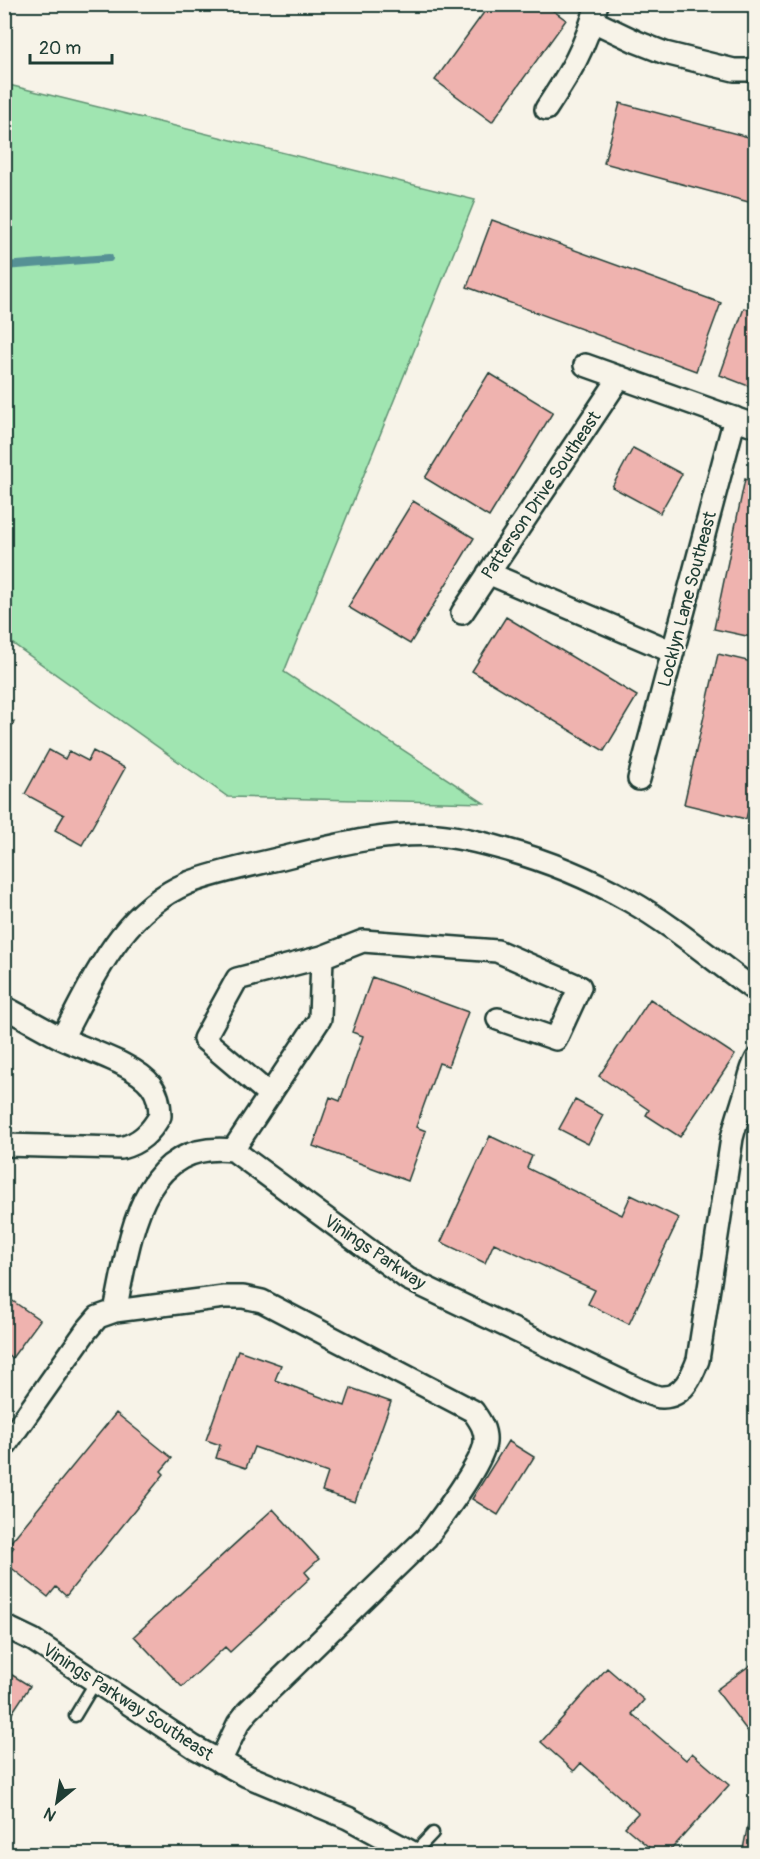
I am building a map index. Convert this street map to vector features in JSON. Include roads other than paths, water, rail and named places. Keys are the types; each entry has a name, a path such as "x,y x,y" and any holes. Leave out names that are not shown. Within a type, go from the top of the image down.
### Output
{"street":[{"path":"546,109 576,63 595,13 637,42 665,52 734,70 756,70"},
{"path":"585,365 756,426"},
{"name":"Patterson Drive Southeast","path":"462,613 620,377"},
{"name":"Locklyn Lane Southeast","path":"639,779 735,418"},
{"path":"488,573 673,652"},
{"path":"62,1038 117,940 139,916 168,894 210,875 340,844 397,836 438,835 478,842 566,870 631,901 756,991"},
{"path":"270,1095 204,1039 237,979 322,957 363,941 497,951 580,987 556,1040 498,1019"},
{"path":"115,1311 133,1226 154,1182 170,1163 194,1152 212,1148 233,1150 320,1019 322,957"},
{"path":"4,1007 140,1075 155,1092 160,1116 145,1137 121,1148 4,1145"},
{"name":"Vinings Parkway","path":"233,1150 408,1279 640,1390 663,1398 680,1392 692,1377 698,1360 732,1138 738,1113 751,1088 749,1074 756,1060"},
{"path":"4,1448 98,1317 115,1311 224,1297 243,1297 262,1302 473,1411 484,1428 485,1443 452,1503 426,1538 254,1704 238,1724 220,1762"},
{"name":"Vinings Parkway Southeast","path":"4,1626 33,1640 168,1731 220,1762 348,1818 415,1854"}],"lane":[{"path":"75,1716 96,1681"},
{"path":"415,1854 433,1833"}],"waterway":[{"path":"4,266 109,258"}]}
